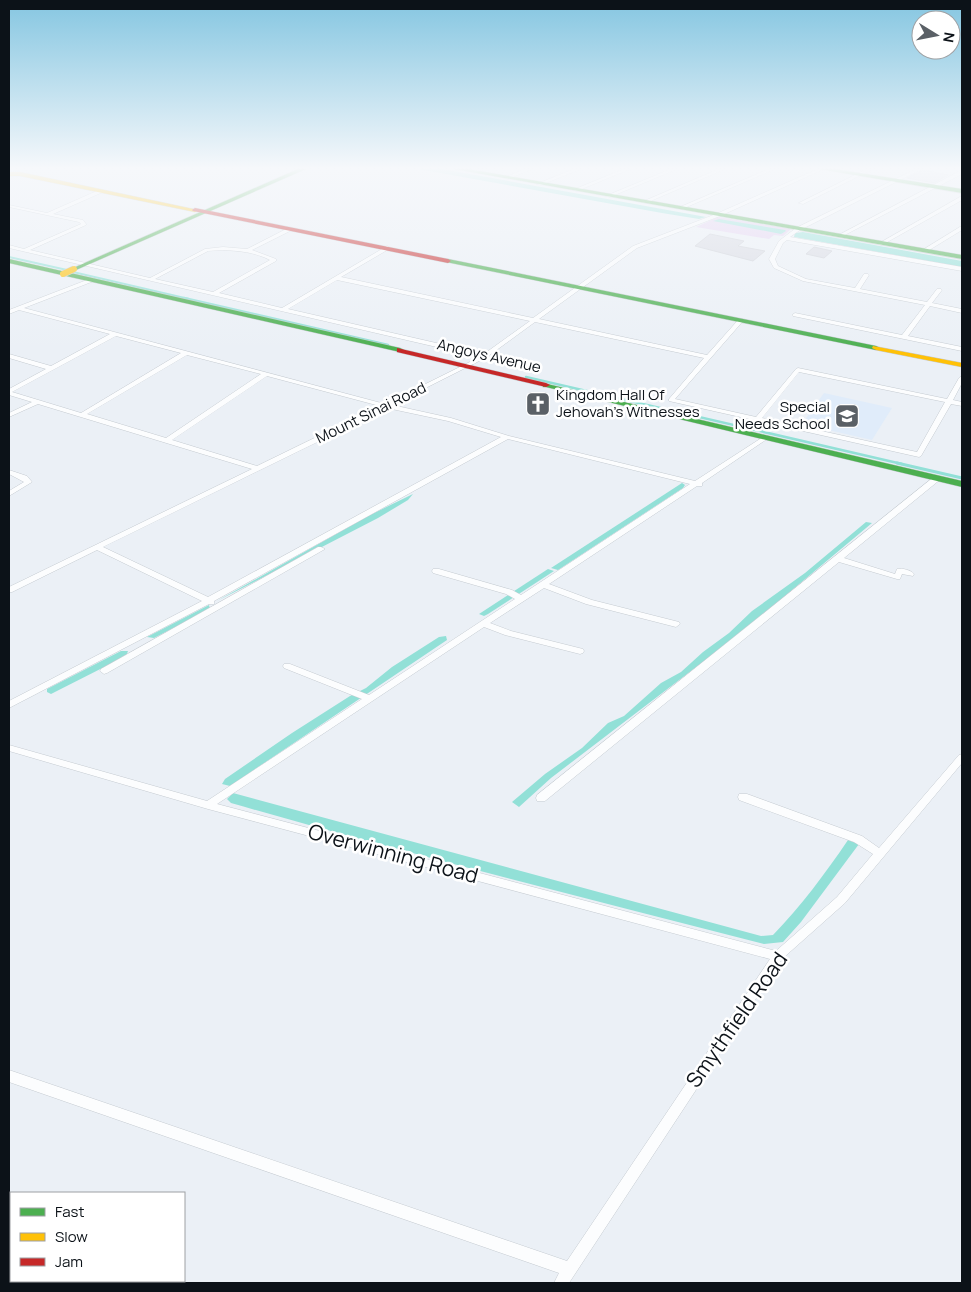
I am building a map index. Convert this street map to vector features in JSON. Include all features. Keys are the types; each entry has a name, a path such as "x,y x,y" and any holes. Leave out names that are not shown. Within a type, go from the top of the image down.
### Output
{"street":[{"path":"24,251 72,229"},
{"path":"71,270 165,229"},
{"path":"245,252 289,229"},
{"path":"291,229 962,365"},
{"name":"Mount Sinai Road","path":"9,590 472,364 635,247 681,229"},
{"path":"798,229 776,249 772,259 776,267 805,280 962,311"},
{"path":"800,229 962,258"},
{"path":"839,236 852,229"},
{"path":"880,244 906,229"},
{"path":"924,251 960,229"},
{"path":"786,238 962,269"},
{"path":"9,248 24,251 71,270 148,280 485,356"},
{"path":"282,310 387,248"},
{"path":"148,280 207,250 224,249 245,252 274,260 214,294"},
{"name":"Angoys Avenue","path":"9,261 71,270 92,280 472,364 765,438 962,484"},
{"path":"857,290 866,275"},
{"path":"336,278 707,357"},
{"path":"9,312 92,280"},
{"path":"904,337 939,290"},
{"path":"18,308 388,406 449,419 507,437 699,484"},
{"path":"795,315 962,348"},
{"path":"742,320 670,400 919,455 962,378"},
{"path":"9,392 115,334"},
{"path":"81,415 186,353"},
{"path":"9,356 51,368"},
{"path":"758,419 798,370 962,404"},
{"path":"166,441 266,374"},
{"path":"9,392 257,468"},
{"path":"9,415 37,402"},
{"path":"9,705 208,601 507,437"},
{"path":"208,805 519,597 699,484 765,438"},
{"path":"9,472 24,478 28,482 9,494"},
{"path":"541,798 938,478"},
{"path":"97,547 218,606"},
{"path":"104,671 321,549"},
{"path":"838,559 897,577 900,571 910,574"},
{"path":"436,571 509,592 519,597"},
{"path":"542,584 588,602 676,624"},
{"path":"482,623 522,637 580,651"},
{"path":"287,666 369,698"},
{"name":"Overwinning Road","path":"9,748 208,805 778,956"},
{"name":"Smythfield Road","path":"561,1283 778,956 841,900 962,757"},
{"path":"743,797 858,840 881,854"},
{"path":"9,1076 570,1269"}],"shaded area":[{"path":"710,229 791,229 783,236 774,235 769,239"},
{"path":"756,229 786,231 781,234"},
{"path":"803,232 962,261 962,267 794,237 795,233"},
{"name":"Special Needs School","path":"824,393 892,408 872,440 802,424"},
{"path":"682,483 685,485 683,488 558,570 551,568"},
{"path":"413,494 408,500 378,518 217,601 370,515"},
{"path":"866,522 872,523 742,632 551,778 519,807 512,802 545,774 582,748 608,723 624,716 661,683 681,672 703,652 729,633 752,611 805,573"},
{"path":"548,569 554,571 488,614 484,616 479,614"},
{"path":"209,605 210,609 154,638 147,637"},
{"path":"446,636 447,640 230,786 222,784 225,779 292,733 366,688 392,667 439,637"},
{"path":"121,651 128,651 126,656 51,694 47,692 47,689"},
{"path":"233,793 761,936 773,935 793,913 848,840 859,844 801,922 783,942 764,944 297,822 231,803 227,799"}],"building":[{"path":"710,234 744,241 738,246 765,251 753,261 695,246"},
{"path":"814,247 832,251 824,258 806,254"}],"waterway":[{"path":"9,257 67,270"},
{"path":"73,272 189,299"},
{"path":"184,298 388,345"},
{"path":"526,377 902,464"},
{"path":"897,463 962,478"}],"traffic: fast":[{"path":"74,269 165,229"},
{"path":"803,229 962,257"},
{"path":"9,261 400,350"},
{"path":"448,261 876,348"},
{"path":"546,385 962,484"}],"traffic: slow":[{"path":"63,274 74,269"},
{"path":"876,348 962,365"}],"traffic: jam":[{"path":"291,229 448,261"},
{"path":"400,350 546,385"}],"place":[{"name":"Kingdom Hall Of Jehovah’s Witnesses","path":"538,404"},
{"name":"Special Needs School","path":"847,416"}]}
